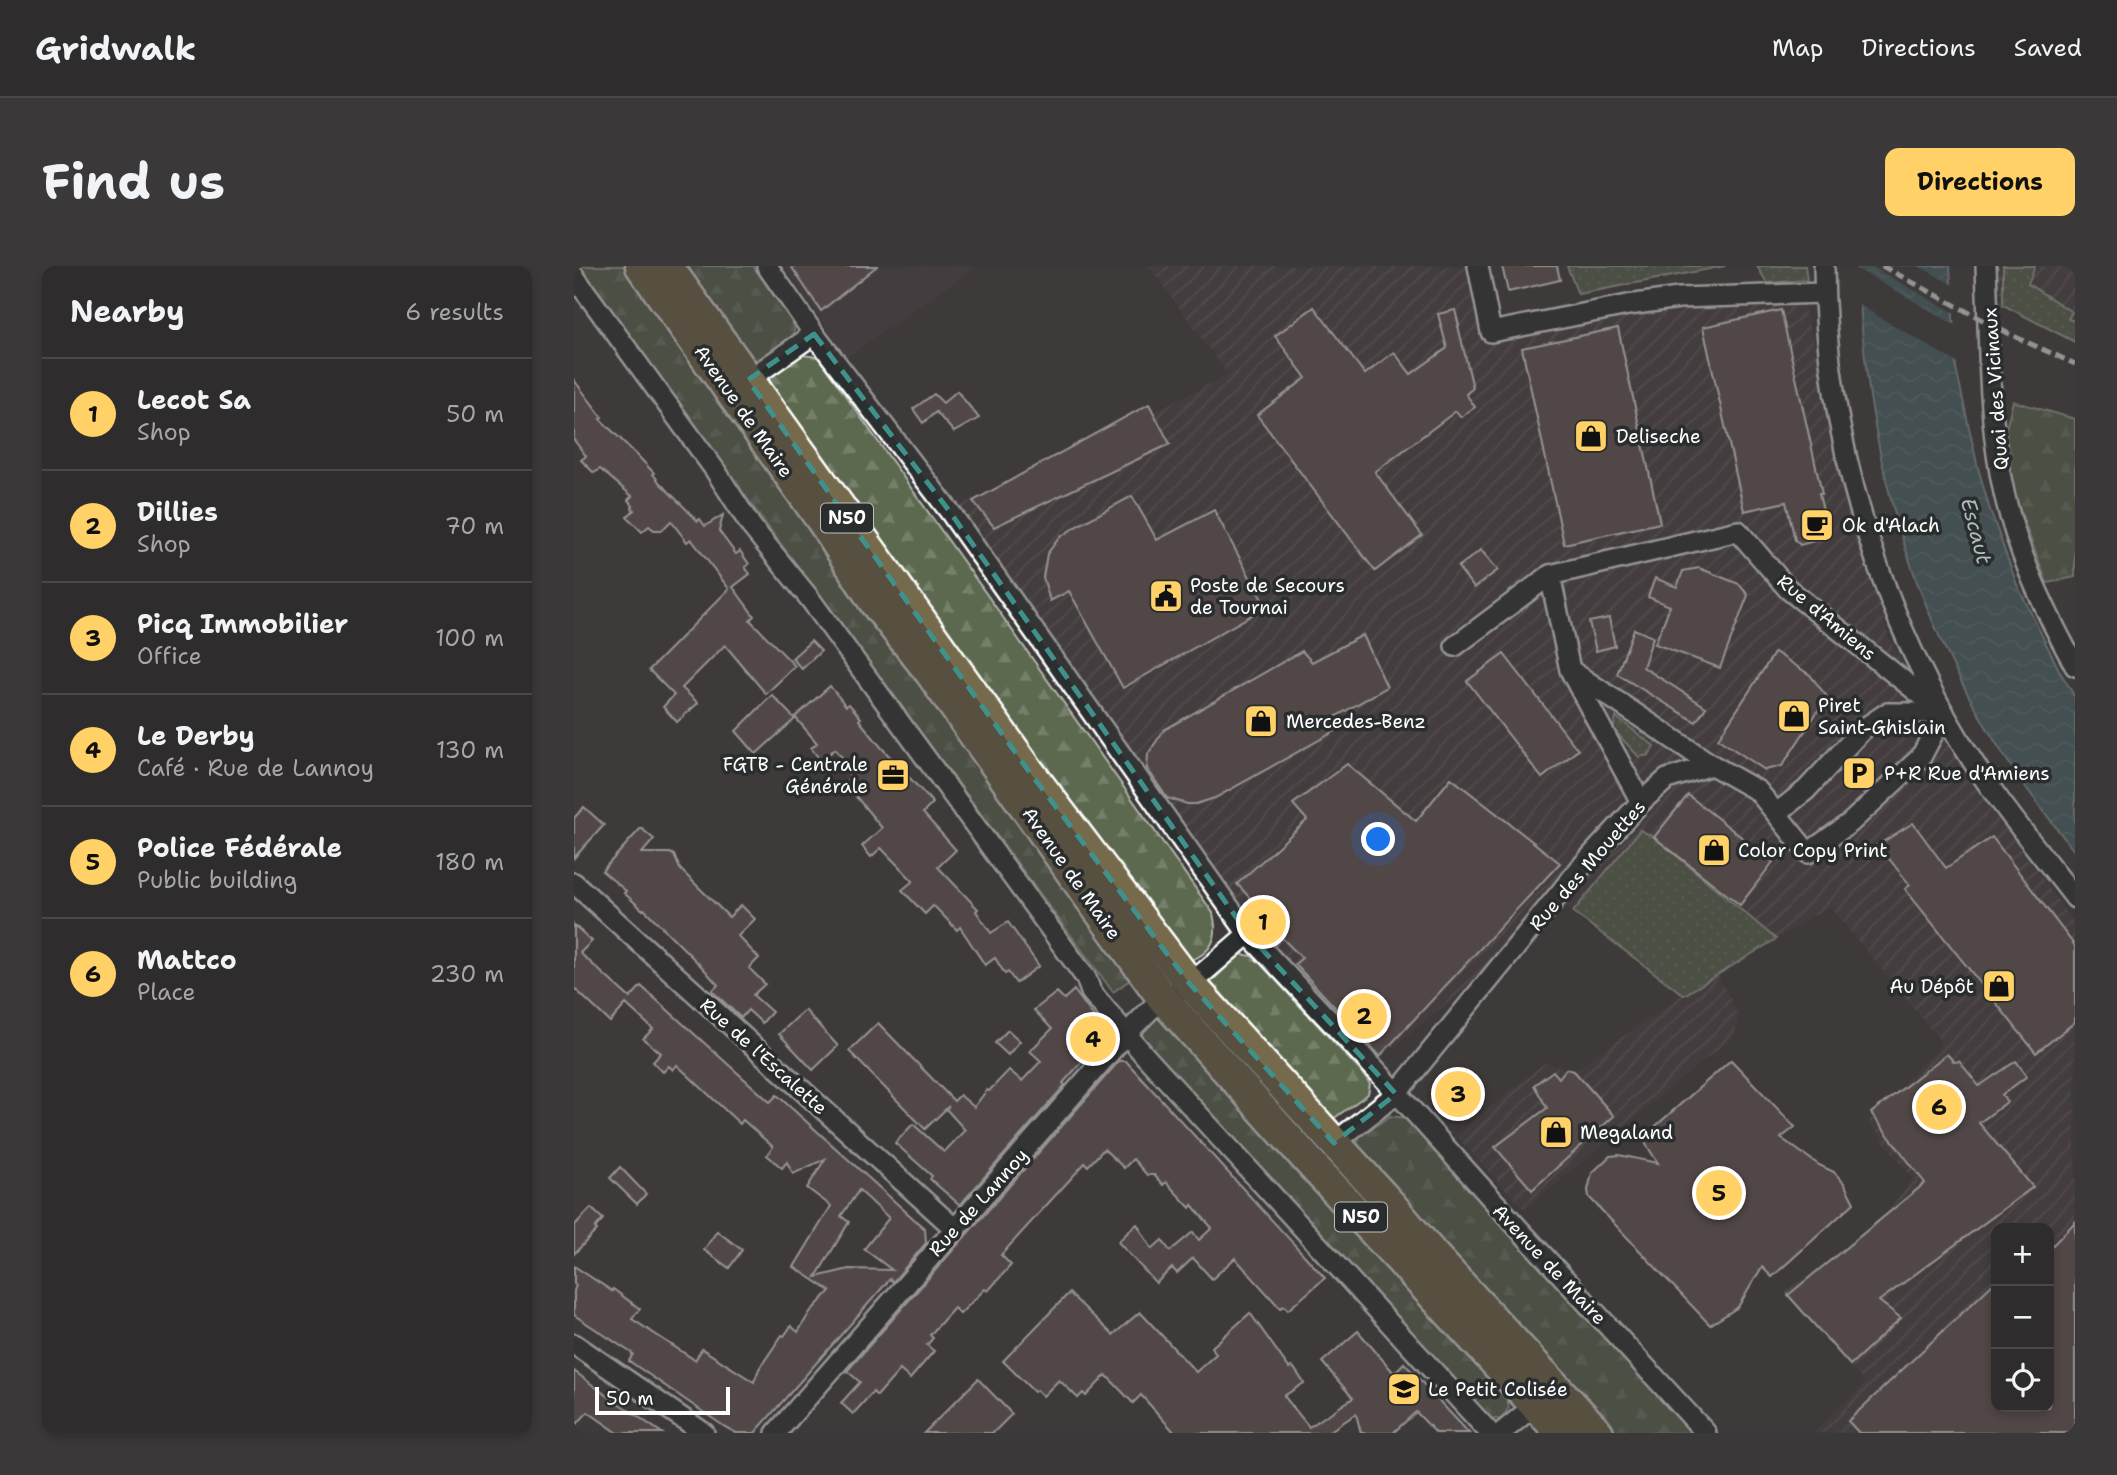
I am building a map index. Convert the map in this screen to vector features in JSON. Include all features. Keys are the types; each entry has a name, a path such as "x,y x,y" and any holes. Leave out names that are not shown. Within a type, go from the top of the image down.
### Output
{"main road":[{"name":"Avenue de Maire","path":"640,266 822,522 875,603 930,672 1164,1000 1314,1167 1561,1433"},
{"name":"Avenue de Maire","path":"667,266 1028,770 1190,984 1434,1256 1598,1433"}],"street":[{"name":"Avenue de Maire","path":"766,266 814,334 950,512 1248,934 1377,1071 1706,1433"},
{"path":"1478,266 1491,332 1628,305 1679,299 1824,293"},
{"path":"1824,266 1831,374 1839,421 1855,492 1880,571 1899,619 1944,713 1980,772 2075,898"},
{"name":"Quai des Vicinaux","path":"1986,266 1993,411 2000,474 2015,533 2029,571 2075,666"},
{"path":"574,276 715,470 751,526 810,599 1062,944 1086,978 1091,992 1126,1034 1490,1433"},
{"name":"Avenue de Maire","path":"748,380 814,334"},
{"name":"Rue d'Amiens","path":"1455,646 1550,575 1738,531 1788,589 1944,713"},
{"path":"1550,575 1570,670 1641,802"},
{"path":"1570,670 1712,765 1758,791 1808,853 1850,823 1921,757 1944,713"},
{"path":"1777,813 1806,790 1863,729 1887,713 1944,713"},
{"name":"Rue des Mouettes","path":"1396,1094 1581,867 1641,802 1667,779 1712,765"},
{"name":"Rue de l'Escalette","path":"574,883 954,1228"},
{"name":"Rue de Lannoy","path":"776,1433 1126,1034 1154,1006 1190,984 1248,934"},
{"path":"1334,1143 1396,1094"},
{"path":"574,1344 704,1433"},
{"path":"1501,1433 1535,1405"}],"highlighted area":[{"path":"814,334 950,512 1248,934 1396,1094 1334,1143 1190,984 1028,770 748,380"}],"shaded area":[{"path":"785,266 977,266 847,357"},
{"path":"1149,266 1475,266 1491,331 1628,305 1801,294 1888,637 1958,760 2075,925 2075,1433 1813,1433 1865,1383 1785,1292 1877,1225 1913,1179 1868,1121 1942,1043 1829,906 1718,975 1739,1016 1734,1037 1525,1210 1456,1136 1544,1063 1574,1071 1683,994 1567,907 1377,1060 1254,928 957,507 1228,375"},
{"path":"1996,266 2075,266 2075,325 1997,292"}],"green space":[{"path":"581,266 623,266 1134,977 1113,992 585,280"},
{"path":"686,266 753,266 795,326 793,337 761,360 754,359"},
{"path":"1567,266 1725,266 1578,294"},
{"path":"1757,266 1805,266 1807,280 1767,283"},
{"path":"2003,266 2035,266 2028,284 2072,312 2068,319 2075,321 2075,342 2003,305"},
{"path":"802,355 818,357 1213,913 1214,939 1202,955 1188,960 1178,959 769,383 771,375"},
{"path":"2013,401 2075,419 2075,577 2047,583 2015,497 2004,436"},
{"path":"1616,717 1654,746 1649,755 1639,757 1613,729"},
{"path":"1640,830 1654,837 1776,939 1684,995 1573,912"},
{"path":"1240,954 1252,956 1259,962 1365,1076 1370,1084 1368,1094 1333,1119 1209,994 1212,981"},
{"path":"1155,1018 1166,1019 1503,1384 1509,1407 1501,1420 1490,1418 1144,1047 1140,1034 1144,1024"},
{"path":"1390,1116 1407,1118 1694,1433 1609,1433 1355,1153 1359,1137"}],"water":[{"name":"Escaut","path":"1858,266 1950,266 1956,368 1989,507 2017,585 2075,697 2075,852 2011,767 1969,697 1940,639 1916,580 1881,459 1862,332"}],"pier":[{"path":"1871,266 1919,266 1955,286 1956,314"},
{"path":"1854,267 1957,326 1959,364 1856,303"}],"building":[{"path":"791,266 877,266 821,311"},
{"path":"1502,266 1557,266 1560,280 1508,292"},
{"path":"1314,307 1365,374 1394,352 1411,374 1447,348 1438,314 1455,310 1459,326 1473,388 1466,394 1475,407 1461,417 1456,411 1375,472 1422,535 1375,571 1257,415 1306,378 1275,336"},
{"path":"1781,310 1829,537 1800,545 1795,540 1786,502 1744,511 1703,327"},
{"name":"Deliseche","path":"1618,328 1660,523 1564,544 1522,348"},
{"path":"574,380 602,417 600,419 698,521 700,519 705,526 723,515 719,531 736,554 740,551 749,564 745,567 750,574 733,587 754,616 750,620 795,666 766,694 725,645 682,688 698,703 677,722 663,707 674,695 649,670 729,589 691,539 687,542 671,521 662,530 654,530 649,526 642,532 627,517 634,510 628,500 632,496 600,469 594,473 581,460 586,456 574,440"},
{"path":"957,391 979,418 954,432 936,412 923,423 913,409 934,394 943,403"},
{"path":"1149,404 1170,444 994,527 973,501"},
{"name":"Poste de Secours de Tournai","path":"1132,496 1157,540 1214,510 1266,607 1123,688 1069,591 1050,601 1043,577 1047,554 1059,538"},
{"path":"1481,550 1498,570 1474,588 1458,567"},
{"path":"1699,568 1739,584 1748,595 1720,668 1655,644 1670,606 1648,597 1655,578 1677,587 1683,571"},
{"path":"1609,618 1615,646 1596,651 1589,622"},
{"path":"1634,629 1653,637 1643,667 1706,707 1696,722 1617,674"},
{"name":"Mercedes-Benz","path":"1363,635 1387,687 1337,716 1346,725 1215,798 1187,804 1167,798 1147,768 1148,754 1164,730 1302,651 1312,662"},
{"path":"811,641 821,651 802,669 792,658"},
{"path":"1775,652 1810,675 1827,697 1782,766 1765,770 1718,739"},
{"path":"1504,654 1578,750 1542,778 1467,681"},
{"path":"830,686 846,706 849,704 881,747 933,803 923,813 956,850 938,867 978,909 976,911 991,933 1008,922 1039,966 1016,983 1008,972 1005,974 995,958 985,965 960,927 957,930 936,908 933,906 925,914 902,890 913,881 881,848 871,857 862,846 882,828 848,787 846,782 852,770 835,749 821,761 811,748 817,743 795,717"},
{"path":"772,695 795,719 756,754 736,731"},
{"path":"1347,764 1416,821 1451,778 1560,863 1380,1056 1295,964 1302,958 1282,938 1275,945 1258,926 1245,908 1252,900 1237,884 1307,820 1293,804"},
{"name":"Color Copy Print","path":"1688,795 1773,862 1740,905 1654,837"},
{"path":"584,807 604,825 574,858 574,818"},
{"path":"1913,823 1946,868 1992,837 2075,946 2075,1022 2036,1053 1905,889 1910,885 1878,845"},
{"path":"641,828 654,839 642,853 674,855 680,869 729,917 741,905 755,919 738,936 759,958 749,968 765,984 753,995 772,1012 762,1023 748,1010 741,1018 712,991 718,985 703,968 644,909 624,893 626,891 602,871"},
{"path":"574,925 592,941 580,953 630,998 641,986 770,1102 777,1095 925,1229 926,1243 893,1282 890,1279 755,1433 736,1433 725,1427 629,1361 633,1354 574,1315 574,1266 640,1309 632,1319 695,1360 702,1349 754,1382 759,1369 782,1335 784,1336 791,1326 798,1332 810,1312 830,1291 794,1267 831,1206 807,1188 825,1159 793,1174 787,1162 782,1168 767,1155 773,1147 743,1120 740,1124 677,1065 673,1070 669,1066 663,1072 653,1062 661,1053 643,1039 653,1029 626,1004 610,1022 574,988","holes":["859,1190 889,1218 864,1249 892,1270 849,1269 816,1277 849,1222 841,1216"]},
{"path":"1074,990 1103,1029 1103,1038 960,1205 895,1143 913,1124 944,1152 965,1130 946,1109 949,1106 925,1129 849,1051 878,1023 954,1101 960,1095 974,1107 987,1090 1009,1070 1022,1081 1041,1061 1030,1051 1052,1029 1034,1010 1057,992 1064,999"},
{"path":"805,1010 838,1046 813,1070 779,1034"},
{"path":"1008,1030 1020,1041 1008,1055 995,1043"},
{"path":"1947,1054 1954,1062 1959,1061 1979,1086 2016,1061 2027,1076 2002,1095 2007,1102 1979,1123 2033,1187 1879,1301 1901,1318 1850,1365 1788,1295 1925,1183 1871,1113"},
{"path":"1731,1060 1795,1127 1781,1138 1819,1165 1834,1172 1844,1183 1854,1203 1772,1277 1762,1267 1738,1307 1710,1325 1589,1197 1588,1190 1592,1173 1610,1156 1619,1155 1658,1163 1642,1138"},
{"path":"1119,1061 1126,1061 1325,1278 1288,1310 1284,1306 1280,1308 1235,1258 1212,1279 1193,1258 1177,1273 1172,1268 1156,1283 1118,1242 1129,1231 1137,1224 1152,1249 1162,1240 1170,1251 1193,1232 1199,1240 1212,1228 1192,1205 1190,1208 1166,1182 1163,1185 1154,1175 1147,1175 1133,1159 1124,1168 1104,1149 1088,1166 1085,1163 1001,1255 1011,1265 988,1291 985,1289 960,1314 954,1308 930,1335 933,1338 927,1345 934,1351 910,1379 900,1370 877,1396 873,1392 853,1414 841,1403 860,1382 847,1371"},
{"name":"Megaland","path":"1566,1069 1574,1071 1614,1116 1532,1190 1495,1147 1547,1108 1534,1085 1553,1071 1559,1078"},
{"path":"620,1167 646,1194 637,1204 610,1178"},
{"path":"591,1208 603,1219 595,1228 597,1230 574,1254 574,1226"},
{"path":"2075,1222 2075,1433 1859,1433 1848,1421 1991,1286 1991,1412 2054,1412 2054,1244"},
{"path":"717,1231 742,1250 729,1268 704,1250"},
{"path":"1069,1293 1113,1335 1140,1312 1196,1372 1216,1354 1212,1347 1250,1313 1289,1368 1294,1368 1304,1383 1284,1396 1309,1427 1353,1398 1322,1362 1358,1331 1394,1373 1404,1363 1469,1433 1436,1433 1416,1412 1393,1433 1361,1433 1356,1414 1327,1433 1175,1433 1141,1395 1133,1403 1106,1375 1086,1396 1083,1393 1078,1398 1059,1380 1043,1396 1037,1390 1034,1392 1003,1361"},
{"path":"574,1371 662,1433 618,1433 588,1412 574,1427"},
{"path":"978,1379 1012,1414 993,1433 924,1433"}],"railway":[{"path":"1882,266 2009,334 2075,364"}],"place":[{"name":"Deliseche","path":"1591,436"},
{"name":"Ok d'Alach","path":"1817,525"},
{"name":"Poste de Secours de Tournai","path":"1166,596"},
{"name":"Piret Saint-Ghislain","path":"1794,716"},
{"name":"Mercedes-Benz","path":"1261,721"},
{"name":"P+R Rue d'Amiens","path":"1859,773"},
{"name":"FGTB - Centrale Générale","path":"893,775"},
{"name":"Color Copy Print","path":"1714,850"},
{"name":"Lecot Sa","path":"1263,922"},
{"name":"Au Dépôt","path":"1999,986"},
{"name":"Dillies","path":"1364,1016"},
{"name":"Le Derby","path":"1093,1039"},
{"name":"Picq Immobilier","path":"1458,1094"},
{"name":"Mattco","path":"1939,1107"},
{"name":"Megaland","path":"1556,1132"},
{"name":"Police Fédérale","path":"1719,1193"},
{"name":"Le Petit Colisée","path":"1404,1389"}]}
